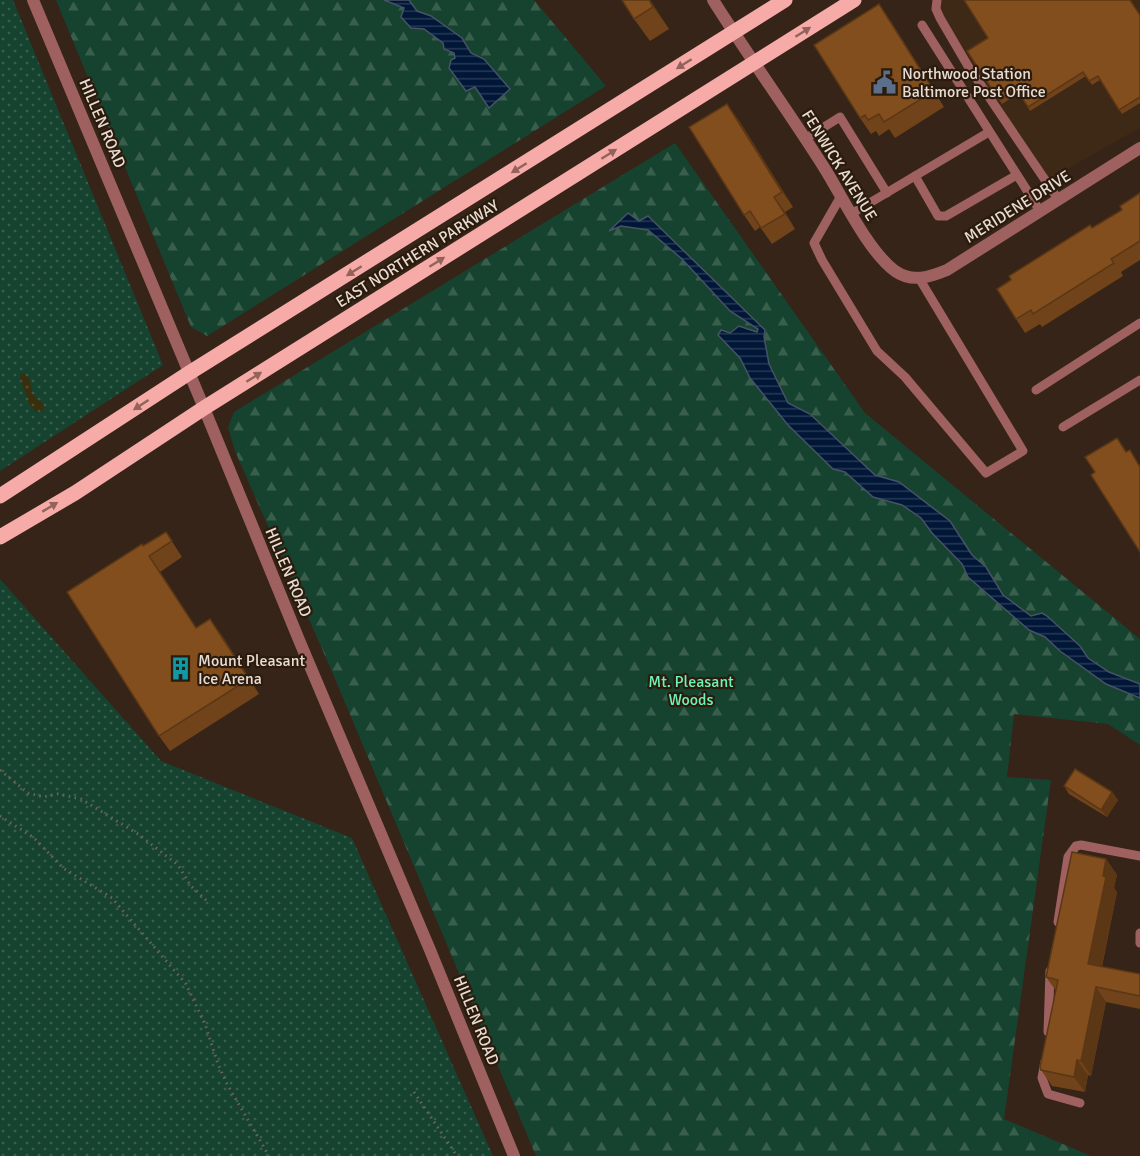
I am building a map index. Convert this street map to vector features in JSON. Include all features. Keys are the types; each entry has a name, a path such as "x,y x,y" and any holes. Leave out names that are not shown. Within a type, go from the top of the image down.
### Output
{"main road":[{"name":"EAST NORTHERN PARKWAY","path":"0,496 189,373 785,0"},
{"name":"EAST NORTHERN PARKWAY","path":"0,537 75,493 204,408 854,0"}],"street":[{"name":"HILLEN ROAD","path":"33,0 514,1156"},
{"name":"FENWICK AVENUE","path":"713,0 805,139 851,214 884,260 896,272 913,277"},
{"name":"MERIDENE DRIVE","path":"913,277 931,277 947,270 1140,148"}],"lane":[{"path":"937,0 936,9 940,18 968,66 1058,199"},
{"path":"922,25 1040,211"},
{"path":"805,139 840,117 886,193"},
{"path":"851,214 989,132"},
{"path":"915,176 938,216 946,216 1017,176"},
{"path":"841,196 814,243 822,260 877,351 905,377 986,473 1023,451 913,277"},
{"path":"1036,390 1140,323"},
{"path":"1063,427 1140,380"},
{"path":"1056,935 1071,850 1081,845 1140,856"},
{"path":"1140,933 1140,943"},
{"path":"1047,1041 1052,957"},
{"path":"1046,1052 1042,1078 1048,1094 1080,1103"}],"path":[{"path":"0,770 28,793 43,797 58,794 81,799 138,834 178,865 191,886 207,901"},
{"path":"0,816 34,838 63,868 112,898 186,984 227,1084 269,1156"},
{"path":"414,1092 457,1156"}],"shaded area":[{"path":"932,0 1140,0 1140,128 1046,181"}],"green space":[{"path":"0,0 13,0 163,365 0,471"},
{"path":"56,0 534,0 606,86 207,336 191,327"},
{"name":"Mt. Pleasant Woods","path":"675,143 865,413 1140,639 1140,745 1108,724 1014,714 1007,777 1051,780 1004,1119 1091,1156 536,1156 330,667 235,451 228,427 234,412"},
{"path":"0,579 161,761 352,838 493,1156 0,1156"}],"sand":[{"path":"23,373 30,379 34,395 45,406 42,412 36,412 29,404 20,379"}],"water":[{"path":"384,0 409,0 417,11 431,16 462,38 471,53 484,59 510,89 489,108 475,87 466,91 449,68 451,60 455,58 454,53 444,49 443,43 424,29 411,28 401,17 404,8"},
{"path":"628,213 639,221 648,216 765,330 764,337 769,364 788,403 810,414 875,475 899,482 950,521 972,555 986,567 1003,595 1031,616 1042,613 1047,616 1080,646 1088,658 1109,672 1140,684 1140,698 1106,684 1060,651 1045,637 1029,630 968,577 962,564 921,518 902,505 873,497 845,472 833,469 788,425 750,378 740,358 718,335 721,330 730,333 739,326 757,332 758,329 730,311 682,259 648,230 621,226 609,231"}],"building":[{"path":"622,0 649,0 653,7 634,19"},
{"path":"964,0 1130,0 1140,15 1140,97 1119,110 1098,76 1089,81 1083,72 1028,107 1016,89 999,100 967,51 988,38"},
{"name":"Northwood Station Baltimore Post Office","path":"879,4 934,91 884,122 879,114 868,120 865,115 860,118 814,45"},
{"path":"727,104 782,192 774,197 785,214 761,228 750,211 744,215 689,127"},
{"path":"1140,193 1140,241 1111,259 1114,263 1033,314 1031,310 1016,319 997,289 1011,280 1009,276 1090,225 1092,228 1122,210 1120,206"},
{"path":"1117,438 1126,452 1130,450 1140,467 1140,552 1091,475 1095,472 1085,457"},
{"name":"Mount Pleasant Ice Arena","path":"166,532 172,541 149,556 196,628 210,619 249,679 159,736 67,592 142,544 143,546"},
{"path":"1075,769 1112,792 1101,810 1064,786"},
{"path":"1072,852 1106,859 1103,876 1106,877 1088,964 1140,974 1140,996 1096,987 1081,1061 1077,1060 1074,1077 1041,1070 1040,1067 1058,980 1046,977"}],"place":[{"name":"Northwood Station Baltimore Post Office","path":"884,82"},
{"name":"Mount Pleasant Ice Arena","path":"180,669"}]}
